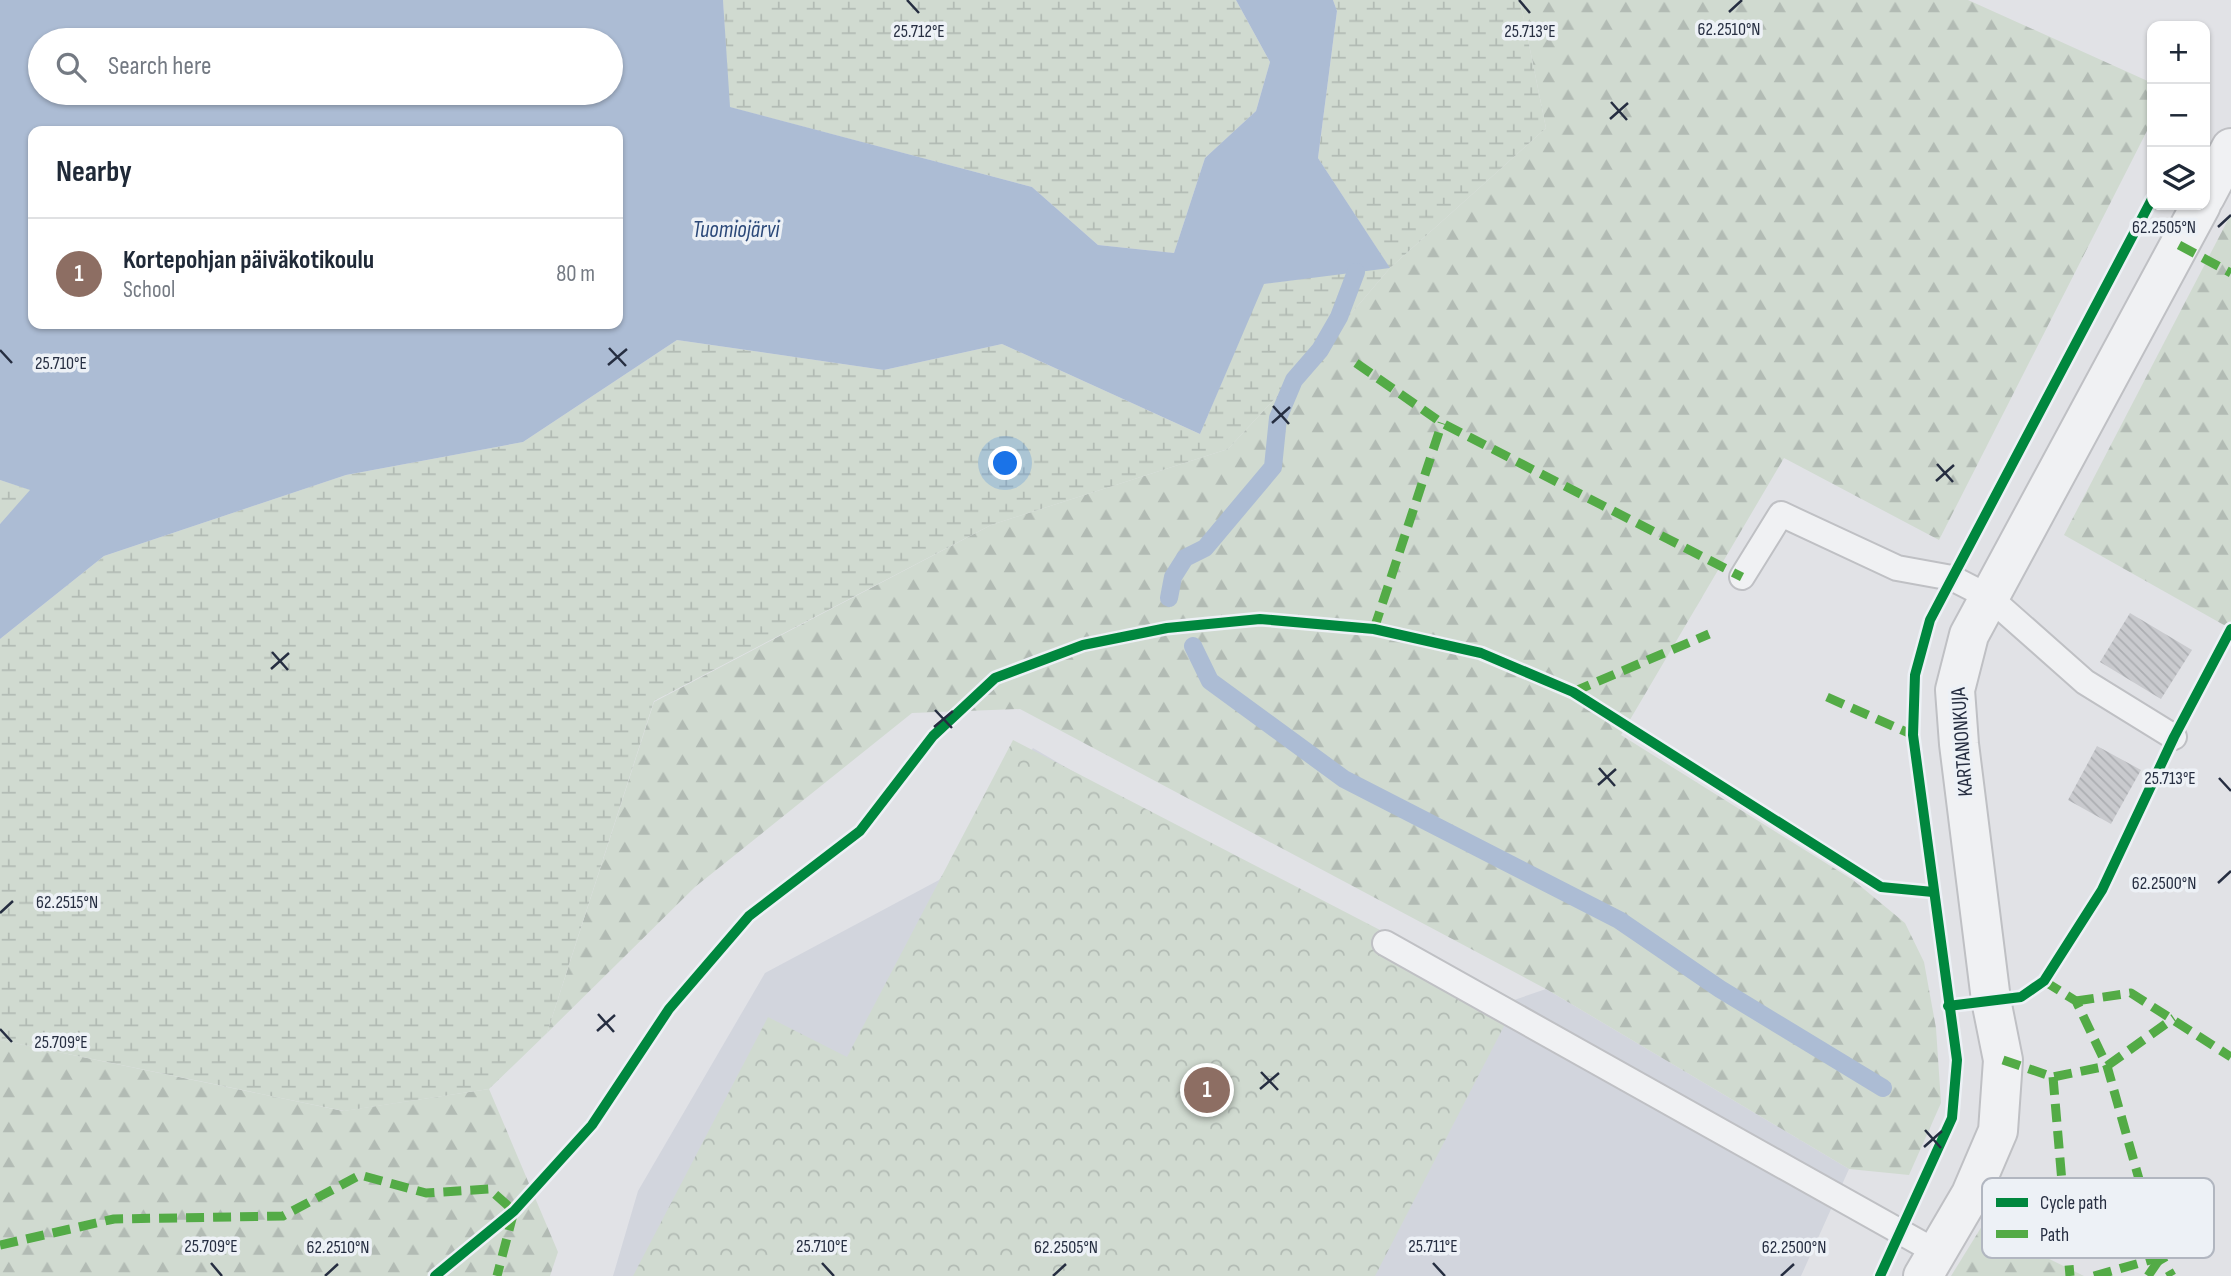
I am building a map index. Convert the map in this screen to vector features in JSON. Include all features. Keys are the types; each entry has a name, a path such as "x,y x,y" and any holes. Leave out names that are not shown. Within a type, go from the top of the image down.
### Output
{"street":[{"path":"2210,188 2231,148"},
{"name":"KARTANONKUJA","path":"1930,1264 1971,1195 1998,1131 2003,1060 1986,960 1959,744 1955,690 1969,635 2198,210"}],"lane":[{"path":"1742,577 1782,514 1897,568 1952,578 1989,597 2085,681 2174,737"},
{"path":"1385,943 1930,1264"}],"shaded area":[{"path":"1033,748 1482,1011 1546,989 1849,1169 1801,1276 613,1276 638,1191 765,973 939,880"}],"green space":[{"path":"723,0 1236,0 1270,62 1256,111 1205,158 1174,253 1098,245 1032,187 729,107"},
{"path":"1333,0 1520,0 1546,128 1390,268 1320,350 1228,449 991,525 654,701 547,1033 489,1089 344,1111 0,1040 0,639 104,556 346,475 523,442 677,340 884,370 1002,344 1200,434 1263,284 1389,267 1318,158 1337,11"},
{"path":"1520,0 1968,0 2147,81 2147,131 1939,540 1784,458 1621,735 1853,880 1905,923 1924,962 1936,1028 1941,1103 1909,1175 1849,1169 1546,989 1020,709 912,713 695,887 547,1033 654,702 991,525 1228,449 1320,350 1390,268 1546,128"},
{"path":"2231,214 2231,629 2064,535"},
{"path":"0,480 31,490 0,524"},
{"path":"1013,740 1517,1001 1375,1276 633,1276 768,1017 847,1057"},
{"path":"0,1040 343,1111 489,1089 558,1252 550,1276 0,1276"},
{"path":"1982,1226 1982,1258 2047,1258 2084,1276 1951,1276"}],"water":[{"name":"Tuomiojärvi","path":"0,0 723,0 730,107 1032,187 1098,245 1174,253 1205,158 1256,111 1270,62 1236,0 1333,0 1337,11 1318,158 1390,268 1264,284 1200,434 1002,344 884,370 677,340 523,442 346,475 104,556 0,639 0,524 30,490 0,480"}],"building":[{"path":"2130,613 2192,650 2161,699 2100,662"},
{"path":"2097,746 2141,770 2111,824 2068,800"}],"waterway":[{"path":"1169,598 1173,577 1185,558 1205,548 1273,467 1278,418 1294,380 1320,350 1339,317 1356,272"},
{"path":"1193,646 1210,681 1344,779 1619,920 1720,989 1883,1088"}],"marked path":[{"path":"2179,245 2231,273"},
{"path":"1356,363 1442,423 1742,577"},
{"path":"1374,629 1442,423"},
{"path":"1573,692 1709,634"},
{"path":"1827,697 1913,735"},
{"path":"2044,981 2076,1001 2107,1066 2139,1178"},
{"path":"2076,1001 2131,993 2231,1057"},
{"path":"2003,1060 2053,1077 2107,1066 2174,1018"},
{"path":"2053,1077 2062,1178"},
{"path":"0,1245 114,1219 283,1216 360,1175 426,1193 489,1189 514,1211 497,1276"},
{"path":"2068,1258 2070,1276"},
{"path":"2094,1276 2157,1258"},
{"path":"2148,1276 2160,1258"},
{"path":"2162,1258 2172,1276"}],"cycle path":[{"path":"1880,1276 1952,1118 1957,1060 1913,735 1915,675 1930,620 2147,208"},
{"path":"435,1276 514,1211 592,1125 669,1009 749,916 860,831 933,736 995,678 1083,645 1167,628 1260,619 1374,629 1481,653 1573,692 1881,887 1933,892"},
{"path":"1948,1006 2021,997 2044,981 2102,890 2174,737 2231,629"}],"place":[{"name":"Kortepohjan päiväkotikoulu","path":"1207,1090"}]}
